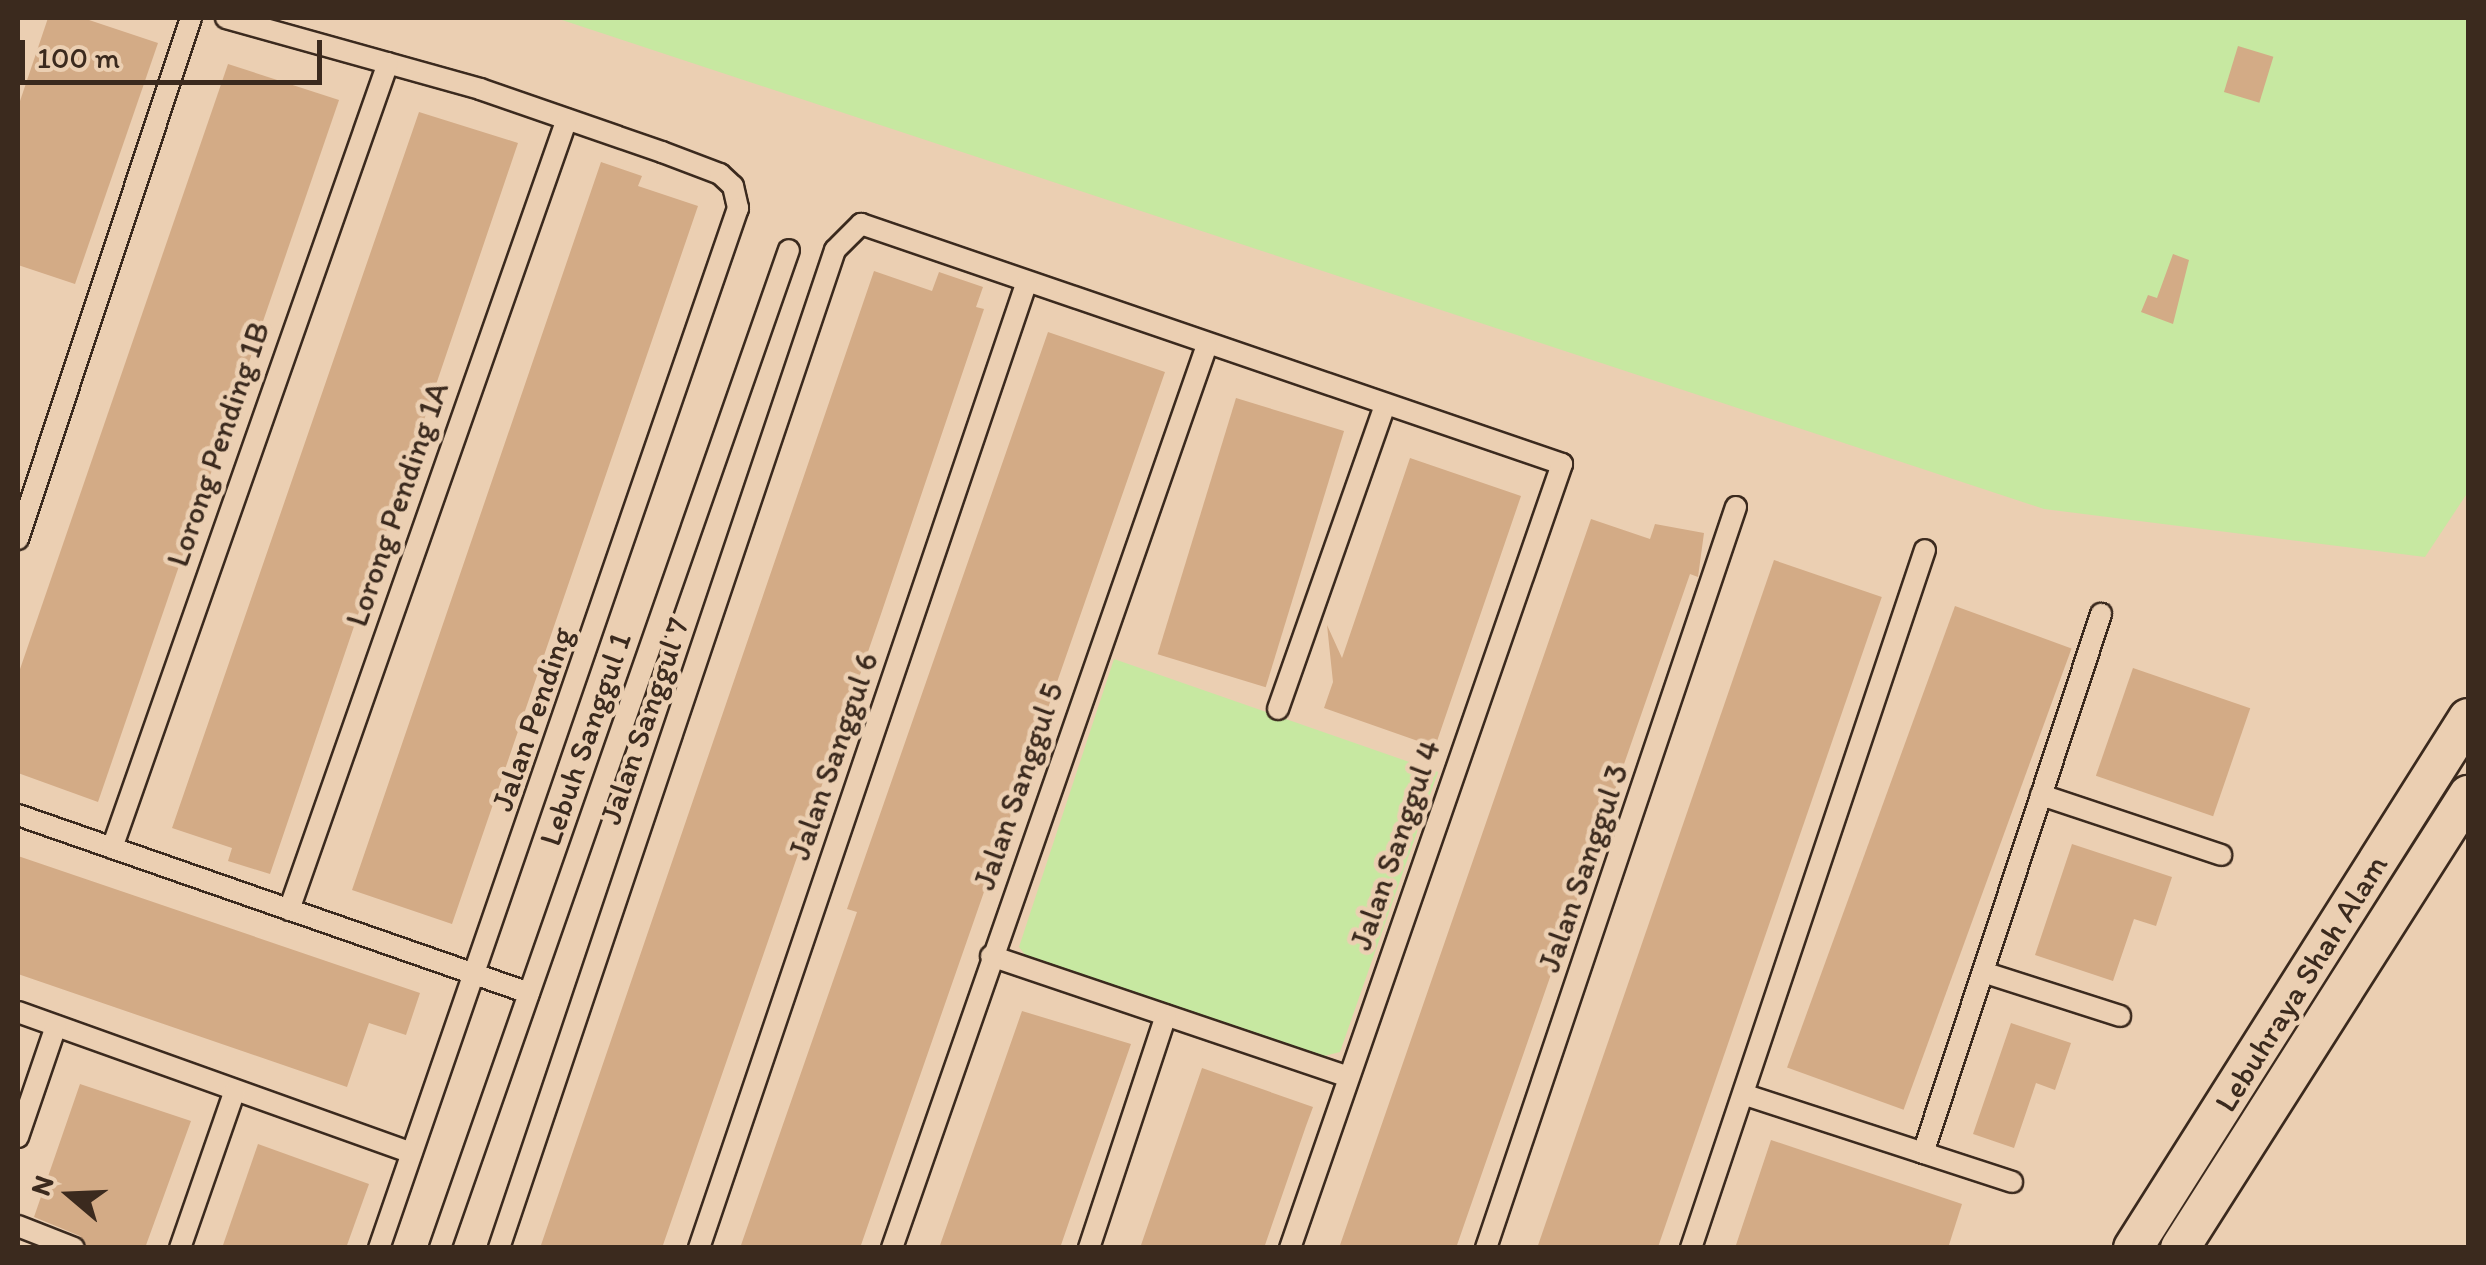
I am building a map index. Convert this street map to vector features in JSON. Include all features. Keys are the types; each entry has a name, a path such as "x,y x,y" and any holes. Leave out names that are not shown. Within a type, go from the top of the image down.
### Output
{"highway":[{"name":"Lebuhraya Shah Alam","path":"2133,1248 2468,718"},
{"name":"Lebuhraya Shah Alam","path":"2180,1248 2468,795"}],"street":[{"path":"18,540 191,18"},
{"path":"226,18 567,119"},
{"name":"Lorong Pending 1B","path":"112,848 388,63"},
{"name":"Jalan Pending","path":"379,1248 738,208 733,186 720,174 567,119"},
{"name":"Lorong Pending 1A","path":"289,910 567,119"},
{"name":"Jalan Sanggul 7","path":"499,1248 835,250 861,224 1026,284"},
{"name":"Lebuh Sanggul 1","path":"440,1248 788,250"},
{"path":"1026,284 1385,406 1278,709"},
{"name":"Jalan Sanggul 6","path":"699,1248 1026,284"},
{"name":"Jalan Sanggul 5","path":"892,1248 1207,346"},
{"name":"Jalan Sanggul 4","path":"1290,1248 1562,464 1385,406"},
{"name":"Jalan Sanggul 3","path":"1486,1248 1736,507"},
{"path":"1691,1248 1746,1095 1925,550"},
{"path":"1923,1154 2101,614"},
{"path":"2042,794 2221,854"},
{"path":"18,815 528,993"},
{"path":"991,956 1348,1077"},
{"path":"1983,972 2120,1016"},
{"path":"18,1012 412,1153"},
{"path":"1090,1248 1166,1016"},
{"path":"18,1138 56,1026"},
{"path":"180,1248 235,1090"},
{"path":"1746,1095 2012,1182"},
{"path":"18,1226 74,1248"}],"green space":[{"path":"556,18 2468,18 2468,492 2425,557 2044,509"},
{"path":"1114,659 1438,772 1340,1052 1320,1057 1029,960 1019,947"}],"building":[{"path":"48,18 83,18 158,43 75,284 18,265 18,107"},
{"path":"2238,46 2273,57 2259,103 2224,92"},
{"path":"228,64 339,100 98,802 18,773 18,675"},
{"path":"419,112 518,143 270,874 228,861 232,848 172,828"},
{"path":"601,162 642,176 638,186 698,206 452,924 352,890"},
{"path":"2173,254 2189,260 2173,324 2141,312 2148,295 2157,298"},
{"path":"874,271 932,291 939,272 983,287 976,307 984,309 880,617 662,1248 540,1248"},
{"path":"1048,332 1165,372 860,1248 740,1248 857,912 847,909"},
{"path":"1236,398 1344,431 1266,687 1158,654"},
{"path":"1410,458 1521,496 1435,747 1324,708 1333,682 1327,625 1342,658"},
{"path":"1591,519 1650,539 1655,524 1704,533 1698,577 1690,574 1456,1248 1339,1248"},
{"path":"1774,560 1882,597 1658,1248 1538,1246"},
{"path":"1955,606 2072,648 1904,1110 1787,1067"},
{"path":"2133,668 2250,708 2213,816 2096,776"},
{"path":"2072,844 2172,877 2156,926 2134,919 2113,981 2035,955"},
{"path":"18,856 420,993 406,1035 369,1023 347,1087 18,974"},
{"path":"1022,1011 1131,1044 1060,1248 939,1248"},
{"path":"2011,1023 2071,1043 2055,1090 2036,1083 2014,1148 1973,1134"},
{"path":"1202,1068 1313,1107 1264,1248 1140,1248"},
{"path":"80,1084 191,1121 145,1248 88,1248 80,1236 34,1217"},
{"path":"1771,1140 1962,1204 1948,1248 1735,1248"},
{"path":"258,1144 369,1184 346,1248 222,1248"}]}
